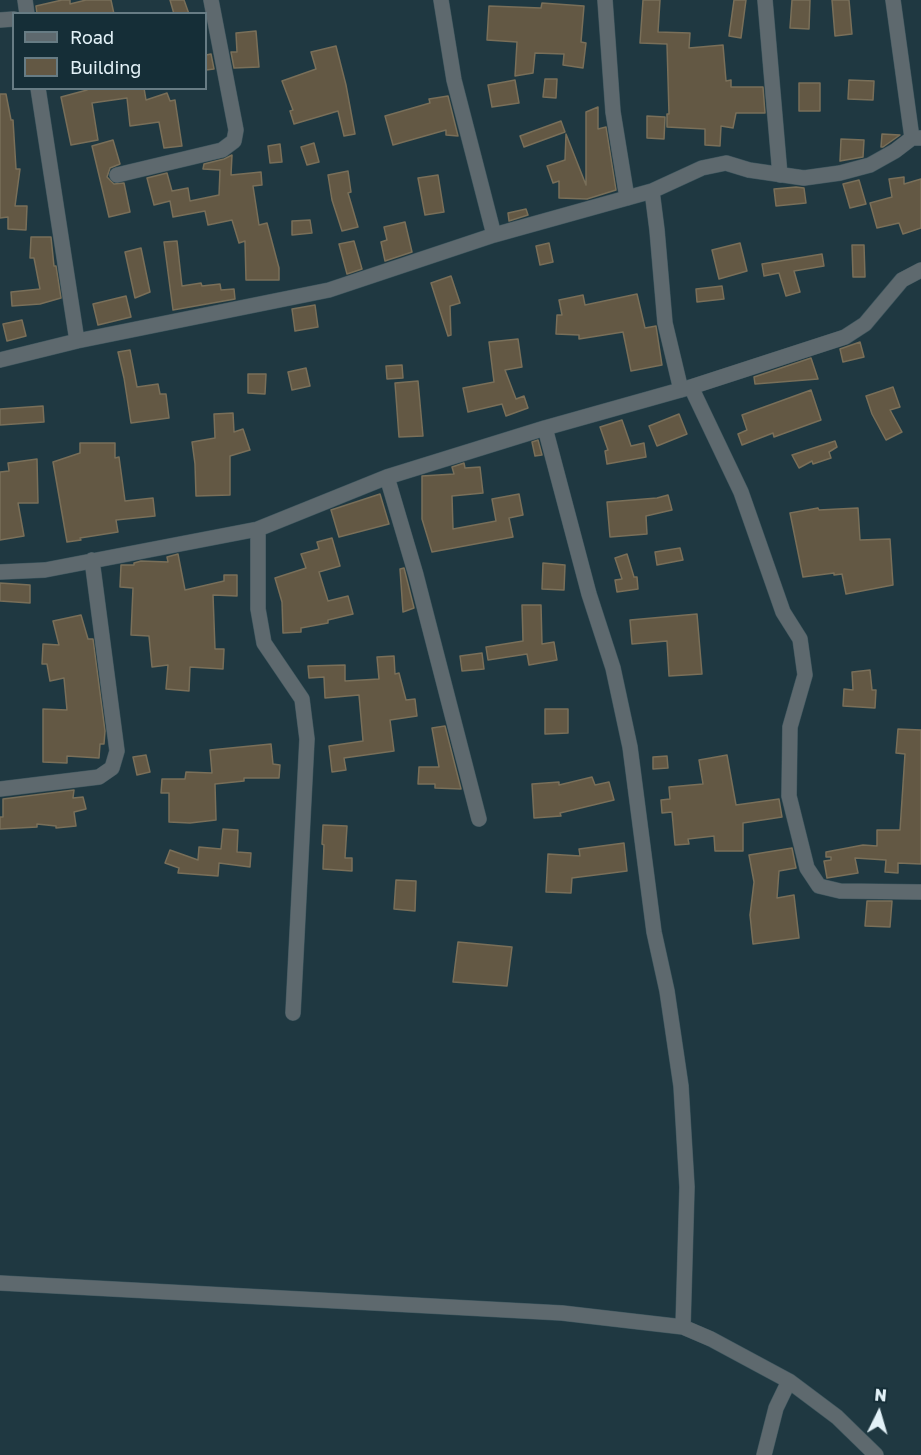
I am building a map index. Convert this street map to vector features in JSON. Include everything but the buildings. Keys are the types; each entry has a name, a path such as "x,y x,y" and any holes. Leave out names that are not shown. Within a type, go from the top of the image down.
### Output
{"street":[{"path":"117,175 222,150 234,141 236,129 210,0"},
{"path":"441,0 454,80 494,235"},
{"path":"604,0 614,112 627,198"},
{"path":"765,0 780,175"},
{"path":"0,360 77,341 329,290 494,235 652,191 702,168 726,163 749,170 804,178 840,173 870,165 916,138 893,0"},
{"path":"38,90 77,341"},
{"path":"652,191 665,323 686,389 741,492 783,612 800,639 805,675 790,727 789,796 807,868 819,886 840,891 921,892"},
{"path":"0,573 45,570 258,529 387,477 545,428 686,389 845,337 865,324 902,280 921,270"},
{"path":"545,428 589,594 613,668 630,747 654,932 667,991 681,1086 687,1187 683,1327"},
{"path":"387,477 416,575 479,819"},
{"path":"258,529 258,609 264,643 302,699 307,739 293,1012"},
{"path":"0,789 99,777 112,768 117,752 92,560"},
{"path":"0,1283 562,1313 683,1327 711,1339 789,1381 837,1417 876,1455"},
{"path":"764,1455 776,1408 789,1381"}]}
